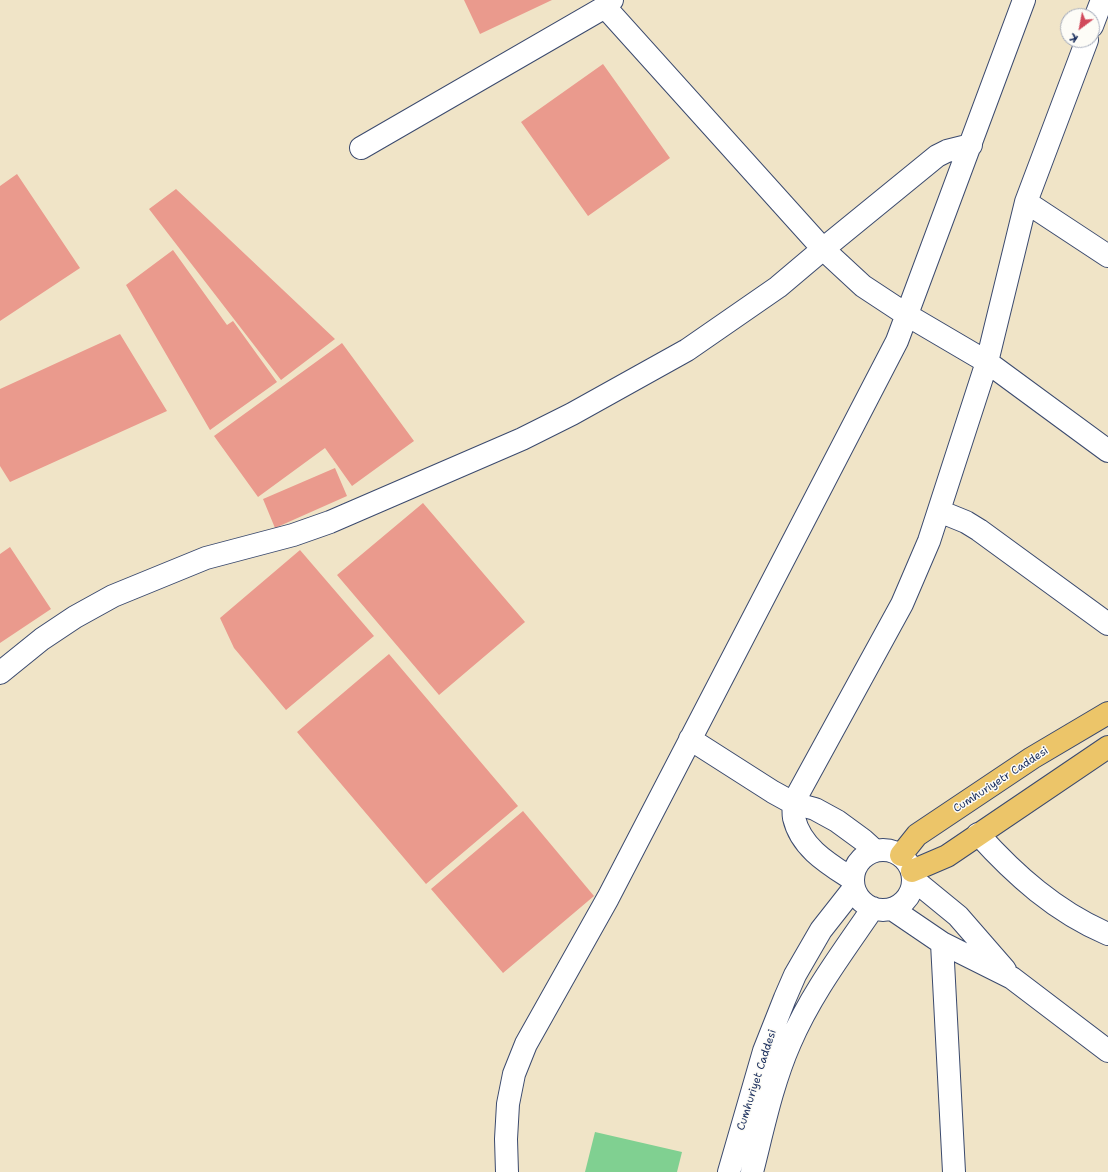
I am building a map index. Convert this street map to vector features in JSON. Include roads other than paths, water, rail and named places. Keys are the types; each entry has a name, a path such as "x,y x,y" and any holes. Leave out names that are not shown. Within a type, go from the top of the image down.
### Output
{"main road":[{"name":"Cumhuriyetr Caddesi","path":"909,869 917,835 1032,758 1108,713"},
{"path":"909,869 947,856 1108,747"}],"street":[{"path":"507,1172 506,1139 508,1104 514,1074 526,1044 608,898 897,341 1024,0"},
{"path":"361,148 608,4 823,249 864,286 906,315 987,362 1108,451"},
{"path":"853,884 818,856 808,845 798,831 794,817 793,803 902,604 924,556 940,512 987,362 1026,202 1084,48"},
{"path":"0,673 42,640 75,617 113,596 206,558 293,535 330,522 522,439 572,414 687,350 778,287 937,156 947,151 971,145"},
{"path":"1026,202 1108,256"},
{"path":"940,512 966,522 980,530 1108,624"},
{"path":"690,739 773,792 793,803 815,809 837,821 874,850"},
{"path":"978,834 1004,863 1030,886 1066,912 1108,934"},
{"path":"1012,978 958,916 909,869 893,851 883,849 874,850 865,855 859,861 854,870 853,884 858,897 865,904 883,909 942,943 1012,978 1108,1052"},
{"path":"883,909 901,904 908,898 912,889 909,869"},
{"name":"Cumhuriyet Caddesi","path":"730,1172 764,1051 785,998 821,930 853,884"},
{"name":"Cumhuriyet Caddesi","path":"752,1172 777,1076 804,1013 821,983 883,909"},
{"path":"942,943 954,1172"}]}
